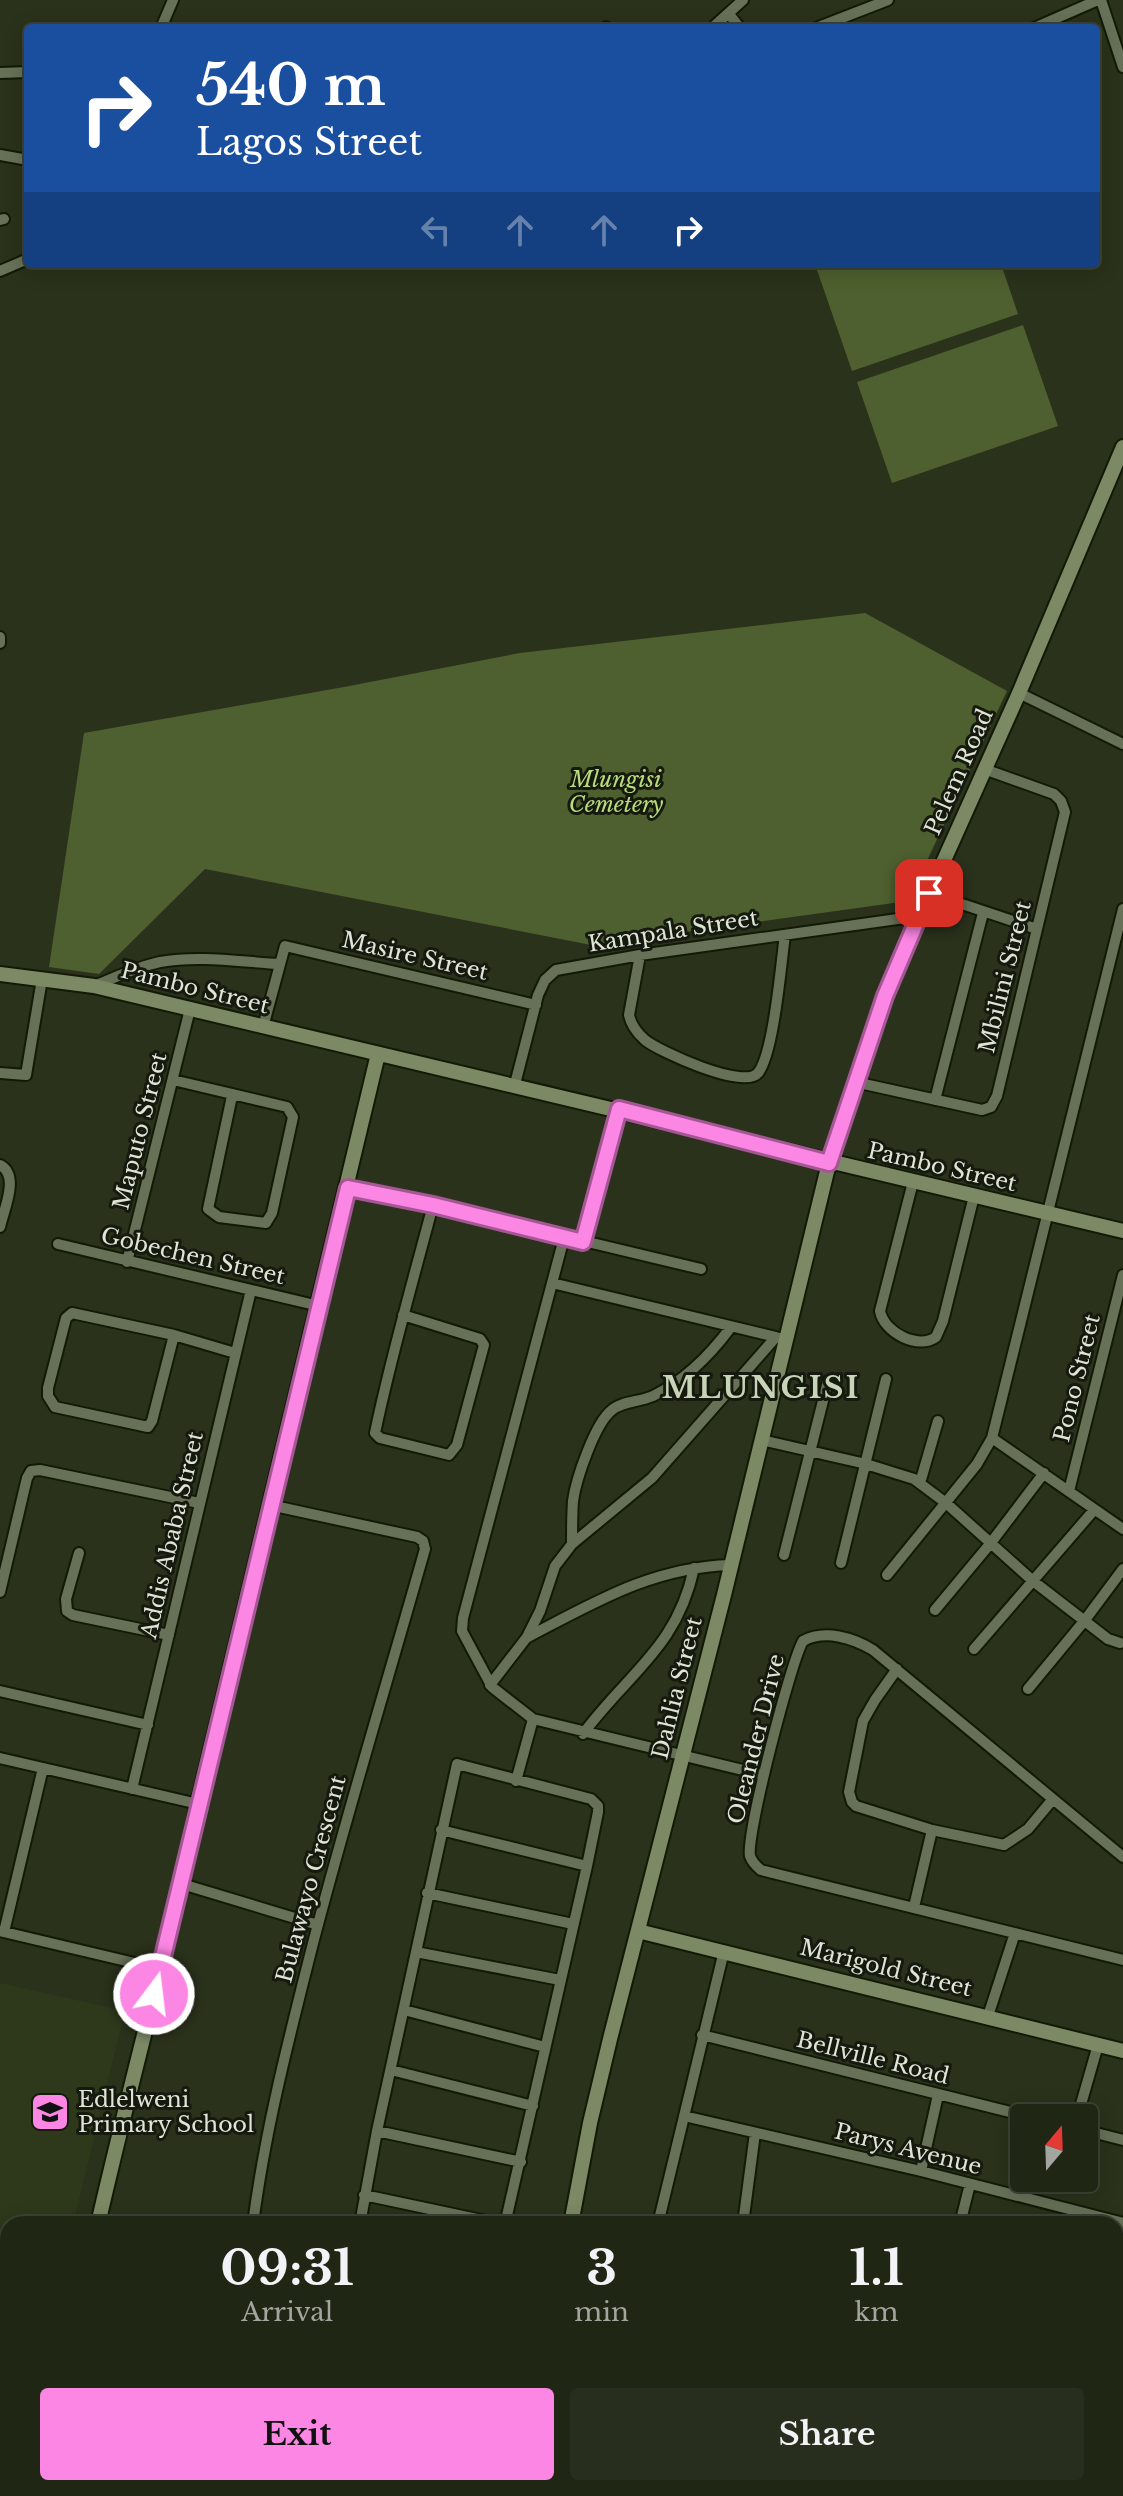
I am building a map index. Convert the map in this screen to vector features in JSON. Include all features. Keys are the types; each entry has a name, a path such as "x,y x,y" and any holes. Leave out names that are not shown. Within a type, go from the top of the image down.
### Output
{"street":[{"path":"163,24 173,0"},
{"path":"717,24 743,0"},
{"path":"826,24 888,0"},
{"path":"1043,24 1100,0 1123,67"},
{"path":"729,14 737,24"},
{"path":"0,73 24,72"},
{"path":"0,155 24,159"},
{"path":"0,271 24,261"},
{"name":"Pelem Road","path":"829,1163 885,996 1019,693 1123,447"},
{"path":"0,637 0,643"},
{"path":"1019,693 1123,744"},
{"name":"Mbilini Street","path":"855,1082 982,1110 987,1110 994,1102 1065,816 1064,806 1054,794 984,769"},
{"path":"929,893 1037,929"},
{"path":"887,1575 982,1457 992,1438 1123,909"},
{"path":"935,1100 983,913"},
{"name":"Kampala Street","path":"515,1084 536,1005 545,980 556,970 640,955 919,916"},
{"path":"640,955 629,1015 641,1036 660,1048 719,1073 751,1078 763,1064 773,1022 785,935"},
{"name":"Masire Street","path":"280,964 285,946 536,1005"},
{"path":"94,986 127,972 165,962 207,960 280,964 263,1027"},
{"name":"Pambo Street","path":"0,974 94,986 1123,1231"},
{"path":"0,1073 26,1075 42,979"},
{"name":"Maputo Street","path":"127,1262 190,1009"},
{"path":"100,2216 182,1884 198,1804 378,1054"},
{"path":"173,1080 287,1107 293,1113 272,1213 266,1223 219,1217 208,1209 232,1096"},
{"path":"583,1242 619,1109"},
{"name":"Dahlia Street","path":"575,2216 590,2123 762,1440 781,1338 829,1163"},
{"path":"0,1165 6,1168 11,1179 0,1227"},
{"path":"913,1182 880,1311 882,1321 892,1332 923,1342 936,1337 943,1321 974,1196"},
{"path":"348,1188 433,1205 701,1269"},
{"path":"403,1315 480,1339 484,1345 457,1445 449,1455 380,1438 375,1433 403,1315 433,1205"},
{"path":"564,1238 462,1625 474,1657 490,1685 533,1719 583,1734 763,1775"},
{"name":"Gobechen Street","path":"58,1244 319,1306"},
{"name":"Pono Street","path":"1069,1491 1123,1275"},
{"path":"552,1283 781,1338"},
{"name":"Addis Ababa Street","path":"132,1789 251,1290"},
{"path":"174,1335 148,1427 55,1407 50,1402 48,1388 72,1313 174,1335 235,1353"},
{"path":"572,1544 575,1492 606,1416 616,1407 645,1399 671,1386 718,1344 731,1327"},
{"path":"490,1685 527,1637 540,1611 555,1566 572,1544 652,1478 781,1338"},
{"path":"841,1563 886,1379"},
{"path":"784,1555 828,1381"},
{"path":"920,1483 938,1421"},
{"path":"992,1438 1123,1529"},
{"path":"762,1440 866,1464 920,1483 1033,1581 1108,1639 1120,1643"},
{"path":"0,1592 31,1471 40,1470 199,1503"},
{"path":"935,1610 1044,1473"},
{"name":"Bulawayo Crescent","path":"254,2216 279,2074 425,1549 423,1541 417,1537 270,1505"},
{"path":"974,1649 1094,1510"},
{"path":"79,1553 66,1599 67,1611 73,1615 169,1635"},
{"path":"527,1637 637,1583 694,1568 731,1565"},
{"path":"583,1734 664,1642 686,1599 694,1568"},
{"path":"1028,1689 1123,1569"},
{"name":"Oleander Drive","path":"1123,1857 873,1650 846,1638 824,1635 803,1641 763,1775 750,1847 754,1864 761,1870 1123,1960"},
{"path":"897,1669 863,1721 849,1792 856,1806 932,1830 1004,1845 1028,1829 1053,1799"},
{"path":"0,1691 148,1725"},
{"path":"516,1781 533,1719"},
{"path":"0,1758 198,1804"},
{"path":"361,2216 427,1893 457,1764 591,1799 598,1812 508,2216"},
{"path":"43,1768 2,1931 160,1969"},
{"path":"441,1830 587,1866"},
{"path":"914,1907 932,1830"},
{"path":"182,1884 318,1925"},
{"path":"427,1893 573,1924"},
{"name":"Marigold Street","path":"638,1931 1123,2051"},
{"path":"988,2016 1015,1933"},
{"path":"660,2216 724,1951"},
{"path":"416,1952 560,1980"},
{"path":"404,2010 545,2047"},
{"name":"Bellville Road","path":"702,2035 1010,2112"},
{"path":"1081,2104 1098,2045"},
{"path":"391,2070 533,2106"},
{"path":"921,2171 938,2095"},
{"name":"Parys Avenue","path":"684,2116 921,2171 1096,2216"},
{"path":"377,2131 521,2162"},
{"path":"744,2216 755,2133"},
{"path":"1098,2134 1123,2140"},
{"path":"962,2216 970,2184"},
{"path":"364,2195 463,2216"}],"shaded area":[{"name":"Edlelweni Primary School","path":"0,1983 125,2011 75,2216 0,2216"}],"green space":[{"path":"1002,268 1018,314 852,371 817,270"},
{"path":"1023,325 1058,426 892,483 857,382"},
{"name":"Mlungisi Cemetery","path":"865,613 1007,691 908,901 591,945 205,869 99,974 49,967 84,733 520,653"}],"place":[{"name":"Edlelweni Primary School","path":"50,2112"}],"district":[{"name":"MLUNGISI","path":"761,1387"}],"route":[{"path":"154,1994 348,1188 433,1205 583,1242 619,1109 829,1163 885,996 929,893"}]}
